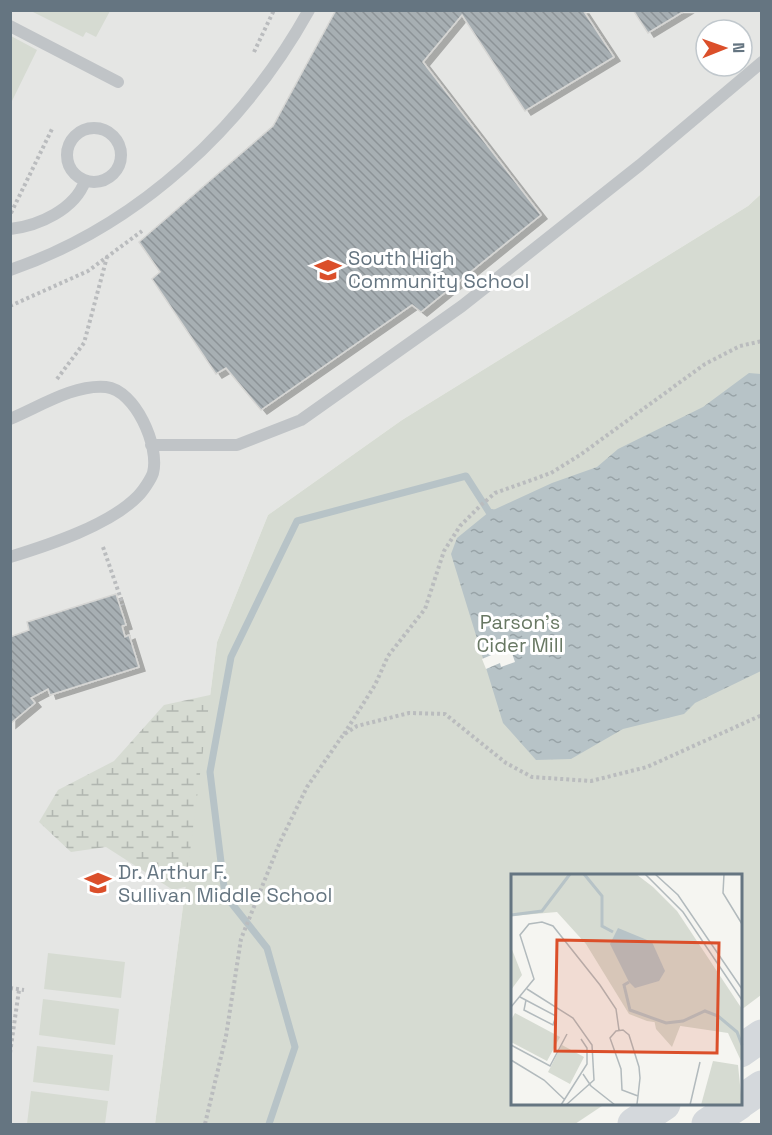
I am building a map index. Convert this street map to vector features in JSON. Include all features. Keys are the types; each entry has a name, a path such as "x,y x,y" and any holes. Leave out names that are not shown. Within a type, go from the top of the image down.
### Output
{"main road":[{"path":"742,1050 762,1036"},
{"path":"742,1102 762,1088"},
{"path":"634,1125 663,1105"},
{"path":"708,1125 737,1105"}],"lane":[{"path":"10,270 41,260 97,232 191,161 230,123 267,76 309,10"},
{"path":"10,26 118,82"},
{"path":"152,445 237,445 301,420 462,306 640,165 762,62"},
{"path":"86,129 104,129 112,134 121,149 119,167 107,180 98,183 86,181 74,174 69,166 68,148 71,140 86,129"},
{"path":"10,229 22,228 53,216 81,194 86,181"},
{"path":"10,419 92,386 109,387 130,401 146,425 152,445 153,473 140,495 116,514 38,548 10,557"}],"path":[{"path":"254,52 274,10"},
{"path":"10,214 53,127"},
{"path":"10,306 88,272 142,231"},
{"path":"53,384 84,343 108,257"},
{"path":"205,1125 226,1036 241,939 254,906 307,787 375,685 388,656 425,609 444,551 460,526 495,493 551,473 580,455 705,364 740,346 762,341"},
{"path":"103,547 123,605"},
{"path":"343,735 357,726 409,712 446,714 506,763 532,777 591,781 647,767 762,714"},
{"path":"10,988 21,990 10,1053"}],"shaded area":[{"name":"South High Community School","path":"10,11 761,11 761,194 748,206 402,420 268,515 217,642 155,1124 11,1124"}],"green space":[{"path":"31,11 110,11 96,37 86,32 83,37"},
{"path":"11,36 37,50 11,103"},
{"name":"Parson's Cider Mill","path":"761,194 761,995 742,1009 742,874 511,874 511,1105 604,1105 575,1124 155,1124 217,642 268,515 402,420 748,206"},
{"path":"233,690 204,882 173,890 106,847 71,852 39,822 58,790 114,761 164,705"},
{"path":"48,953 125,962 121,998 44,989"},
{"path":"43,999 119,1009 115,1045 39,1035"},
{"path":"37,1046 113,1055 109,1091 33,1082"},
{"path":"31,1091 108,1101 105,1124 27,1124"}],"water":[{"path":"749,373 761,374 761,671 695,703 684,714 623,729 571,759 536,760 503,723 451,554 457,538 489,512 552,483 597,467 618,449 703,407"}],"pier":[{"path":"510,647 515,662 501,667 500,663 486,669 482,659"}],"building":[{"path":"336,10 583,10 614,57 525,111 462,15 423,62 541,215 421,312 412,305 261,410 226,368 216,374 152,279 160,272 139,242 273,126"},
{"path":"633,10 686,10 648,33"},
{"path":"116,594 126,625 122,626 125,637 129,635 139,667 50,695 48,689 31,698 35,703 10,724 10,637 29,630 27,622"}],"waterway":[{"path":"269,1124 295,1047 267,948 225,895 210,772 231,657 297,521 466,476 489,512 498,514"}],"place":[{"name":"South High Community School","path":"328,270"},
{"name":"Dr. Arthur F. Sullivan Middle School","path":"98,883"}]}
